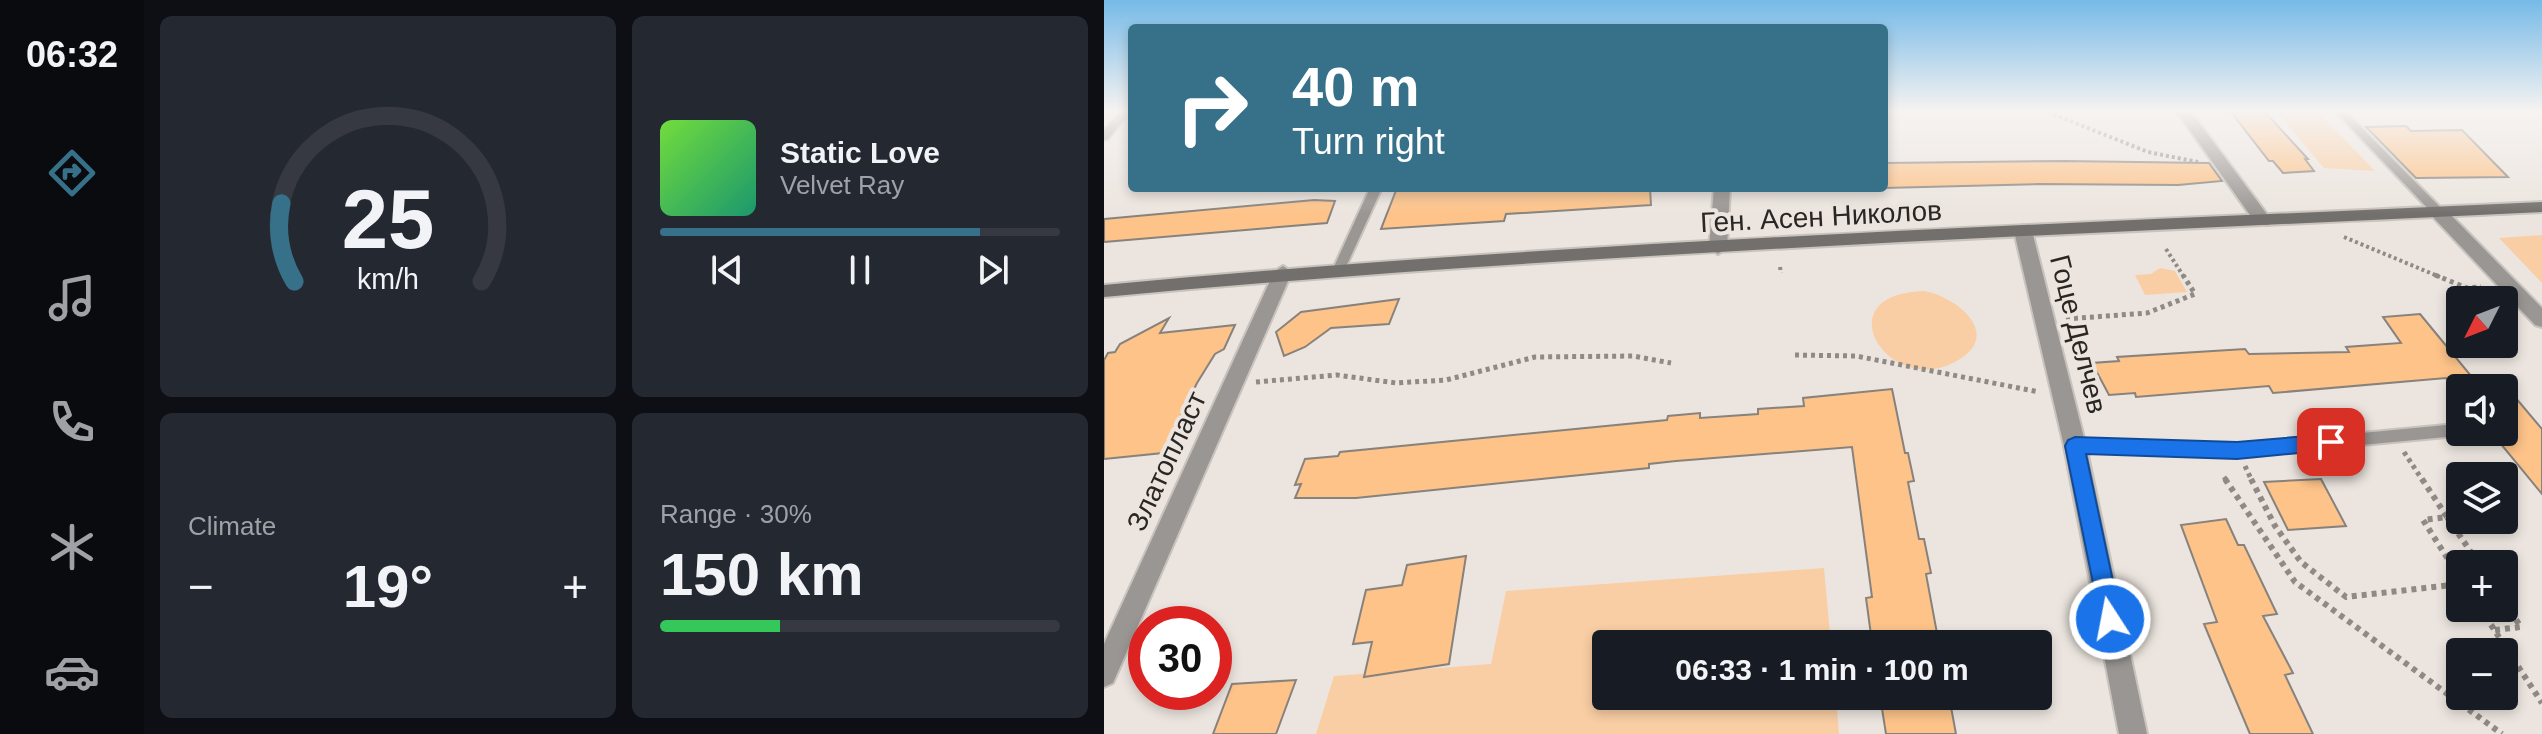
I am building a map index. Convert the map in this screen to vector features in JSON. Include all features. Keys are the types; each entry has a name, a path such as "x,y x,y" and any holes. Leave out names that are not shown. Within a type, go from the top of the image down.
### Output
{"street":[{"path":"2209,146 2263,221"},
{"path":"1718,248 1722,192"},
{"name":"Ген. Асен Николов","path":"1104,291 1283,272 2023,231 2542,207"},
{"path":"2438,212 2510,286"},
{"name":"Гоце Делчев","path":"2023,231 2075,446 2133,734"},
{"name":"Златопласт","path":"1104,674 1283,272"},
{"path":"2518,294 2542,320"}],"lane":[{"path":"2374,146 2438,212"},
{"path":"1339,269 1374,192"},
{"path":"2075,446 2237,451 2446,431"}],"path":[{"path":"2134,146 2198,162 2204,171"},
{"path":"2344,237 2462,286"},
{"path":"2043,320 2147,313 2195,294 2166,249"},
{"path":"1795,355 1856,356 2063,397"},
{"path":"1235,383 1337,375 1396,383 1446,380 1535,357 1633,356 1671,363"},
{"path":"2394,436 2446,515"},
{"path":"2237,451 2275,526 2301,562 2346,597 2446,586"},
{"path":"2224,477 2295,582 2502,734"},
{"path":"2446,517 2423,520 2446,556"},
{"path":"2490,622 2542,703"},
{"path":"2495,630 2521,627 2518,622"}],"shaded area":[{"path":"2306,146 2351,146 2375,171 2324,168"},
{"path":"2542,235 2542,283 2499,238"},
{"path":"2160,268 2175,271 2187,292 2145,295 2135,275 2151,274"},
{"path":"1925,291 1939,295 1964,311 1976,331 1975,342 1968,353 1953,363 1928,369 1906,366 1888,355 1876,340 1872,323 1877,308 1894,296"},
{"path":"1824,568 1830,630 1592,630 1592,710 1837,710 1839,734 1316,734 1334,676 1491,664 1506,591"}],"building":[{"path":"2258,146 2296,146 2314,171 2283,173 2273,161 2269,161"},
{"path":"2385,146 2478,146 2508,177 2416,178"},
{"path":"1888,163 2209,163 2222,181 2178,185 1888,188"},
{"path":"1395,192 1650,192 1651,205 1506,214 1504,221 1381,229"},
{"path":"1314,200 1335,201 1327,223 1104,242 1104,219"},
{"path":"1399,299 1389,324 1331,328 1305,347 1284,356 1276,332 1301,312"},
{"path":"2420,314 2446,346 2446,358 2456,358 2469,374 2273,393 2269,386 2136,397 2135,393 2109,395 2092,363 2119,361 2117,357 2245,349 2249,354 2349,352 2346,347 2401,343 2383,317"},
{"path":"1169,318 1160,333 1235,325 1224,349 1215,354 1197,383 1163,453 1104,459 1104,360 1120,344"},
{"path":"1892,389 1914,481 1908,482 1919,539 1924,539 1931,573 1926,574 1936,630 1870,630 1866,598 1872,597 1852,447 1676,461 1649,464 1649,468 1356,498 1295,498 1301,484 1295,485 1305,459 1338,456 1340,452 1667,420 1668,416 1700,413 1700,418 1758,414 1758,409 1804,406 1803,398"},
{"path":"2518,401 2542,429 2542,494 2503,446 2518,446"},
{"path":"2321,479 2346,526 2288,530 2264,482"},
{"path":"2226,519 2238,545 2244,545 2277,614 2263,616 2293,673 2285,675 2313,734 2250,734 2204,624 2217,622 2181,525"},
{"path":"1466,556 1449,664 1364,677 1372,642 1353,644 1366,590 1402,585 1407,565"},
{"path":"1296,680 1276,734 1213,734 1222,710 1232,710 1232,684"},
{"path":"1882,710 1952,710 1956,734 1886,734"}],"route":[{"path":"2110,619 2075,446 2237,451 2331,442"}]}
